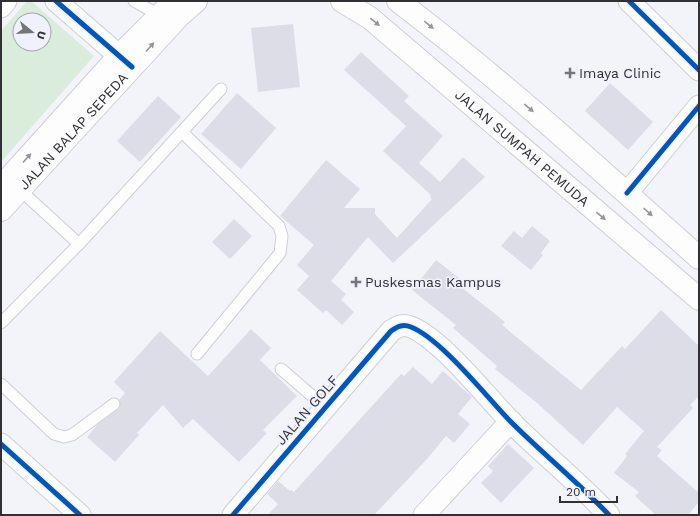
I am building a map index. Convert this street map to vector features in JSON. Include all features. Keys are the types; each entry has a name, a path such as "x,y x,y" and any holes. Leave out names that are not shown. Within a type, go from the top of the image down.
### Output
{"main road":[{"name":"JALAN BALAP SEPEDA","path":"1,210 10,185 126,61 168,13 196,1"},
{"name":"JALAN SUMPAH PEMUDA","path":"342,1 376,23 699,299"},
{"path":"398,1 428,23 572,144 699,258"}],"street":[{"path":"1,7 6,1"},
{"path":"56,1 126,61"},
{"path":"628,1 699,70"},
{"path":"627,193 699,106"},
{"name":"JALAN GOLF","path":"233,515 392,331 402,325 410,327 423,334 444,352 511,421"},
{"path":"424,515 511,421 598,511"},
{"path":"1,444 73,513"}],"lane":[{"path":"134,1 168,13"},
{"path":"1,323 79,244 221,89"},
{"path":"182,132 279,226 282,236 280,252 197,354"},
{"path":"10,185 79,244"},
{"path":"281,369 325,407"},
{"path":"1,384 54,434 64,438 72,435 114,404"}],"green space":[{"path":"27,1 31,1 44,12 17,12"},
{"path":"12,18 12,52 52,52 52,19 94,56 1,162 1,31"}],"building":[{"path":"293,24 300,87 258,92 251,28"},
{"path":"361,52 409,96 404,101 443,136 419,163 440,182 463,157 485,177 393,263 368,237 331,281 346,294 341,300 354,312 342,325 326,310 323,313 297,290 309,276 297,265 314,245 280,216 326,160 360,189 344,208 375,208 375,214 397,238 432,199 430,197 431,195 383,151 406,126 344,70"},
{"path":"610,83 653,122 628,150 585,111"},
{"path":"237,93 276,128 241,169 201,134"},
{"path":"158,96 181,117 140,162 117,141"},
{"path":"234,219 252,236 230,259 212,242"},
{"path":"532,226 550,241 541,253 543,255 531,270 501,246 514,231 522,238"},
{"path":"436,260 459,278 455,282 505,322 502,325 581,390 622,346 625,349 661,310 699,346 699,396 690,405 693,408 657,447 662,450 657,456 699,493 699,502 688,515 656,515 635,496 639,492 614,473 627,456 625,454 644,431 617,407 583,445 537,403 495,369 497,366 453,328 456,325 412,290"},
{"path":"251,329 271,348 260,360 297,396 263,430 267,433 239,462 193,419 183,428 163,405 137,433 139,435 115,462 87,437 98,424 120,407 119,400 125,393 114,382 160,331 208,376"},
{"path":"413,367 432,384 443,371 472,397 458,414 470,424 454,443 446,436 428,458 374,515 268,515 278,504 267,494 278,481 290,491 291,490 294,492 401,374 404,376"},
{"path":"508,444 534,468 501,503 481,483 493,471 488,466"}],"cycle path":[{"path":"56,1 132,67"},
{"path":"629,1 699,70"},
{"path":"627,193 699,106"},
{"path":"233,515 391,331 403,326 411,327 423,333 436,343 463,369 510,421 609,515"},
{"path":"1,444 80,515"}],"place":[{"name":"Imaya Clinic","path":"570,73"},
{"name":"Puskesmas Kampus","path":"356,282"}]}
